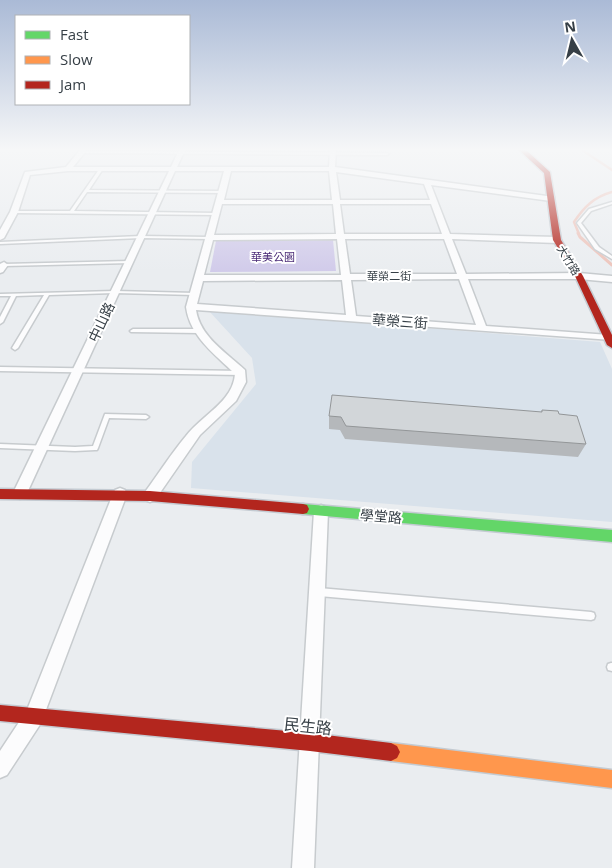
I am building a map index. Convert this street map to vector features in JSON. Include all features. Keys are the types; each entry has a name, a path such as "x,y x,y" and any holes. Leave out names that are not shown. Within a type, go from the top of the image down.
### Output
{"street":[{"path":"0,238 14,212 21,191"},
{"name":"中山路","path":"20,493 162,191"},
{"path":"335,191 350,318"},
{"path":"430,191 482,328"},
{"path":"485,191 551,199"},
{"name":"大竹路","path":"550,191 557,240 579,276 610,342"},
{"path":"150,496 196,432 228,402 241,382 240,372 199,331 191,316 191,307 209,238 224,192"},
{"path":"221,202 434,202"},
{"path":"209,238 448,236 557,240"},
{"name":"華榮二街","path":"200,278 462,275 579,276 612,279"},
{"name":"華榮三街","path":"191,307 482,328 610,342"},
{"name":"學堂路","path":"0,494 120,494 150,496 612,536"},
{"path":"0,768 34,716 120,494"},
{"path":"304,868 321,511"},
{"name":"民生路","path":"0,713 310,742 612,779"}],"lane":[{"path":"72,212 86,191 224,192"},
{"path":"612,203 590,210 579,223 596,248 612,258"},
{"path":"14,212 217,214"},
{"path":"0,243 141,237 209,238"},
{"path":"2,267 129,262"},
{"path":"0,295 115,292 195,294"},
{"path":"0,322 14,295"},
{"path":"15,348 47,295"},
{"path":"133,331 199,331"},
{"path":"0,369 78,368 240,372"},
{"path":"0,446 95,448 106,416 146,417"},
{"path":"317,592 591,616"}],"shaded area":[{"path":"209,311 600,342 612,369 612,522 191,488 192,462 256,384 252,358"}],"green space":[{"name":"華美公園","path":"333,240 336,271 210,272 216,241"}],"building":[{"path":"332,395 542,412 542,410 558,411 559,414 577,416 586,444 346,426 341,417 329,416"}],"waterway":[{"path":"579,234 574,222 590,203 612,192"},
{"path":"578,233 580,237 612,265"}],"traffic: fast":[{"path":"303,509 612,536"}],"traffic: slow":[{"path":"391,752 612,779"}],"traffic: jam":[{"path":"550,191 557,240 579,276 612,345"},
{"path":"0,494 150,496 303,509"},
{"path":"0,713 310,742 391,752"}]}
